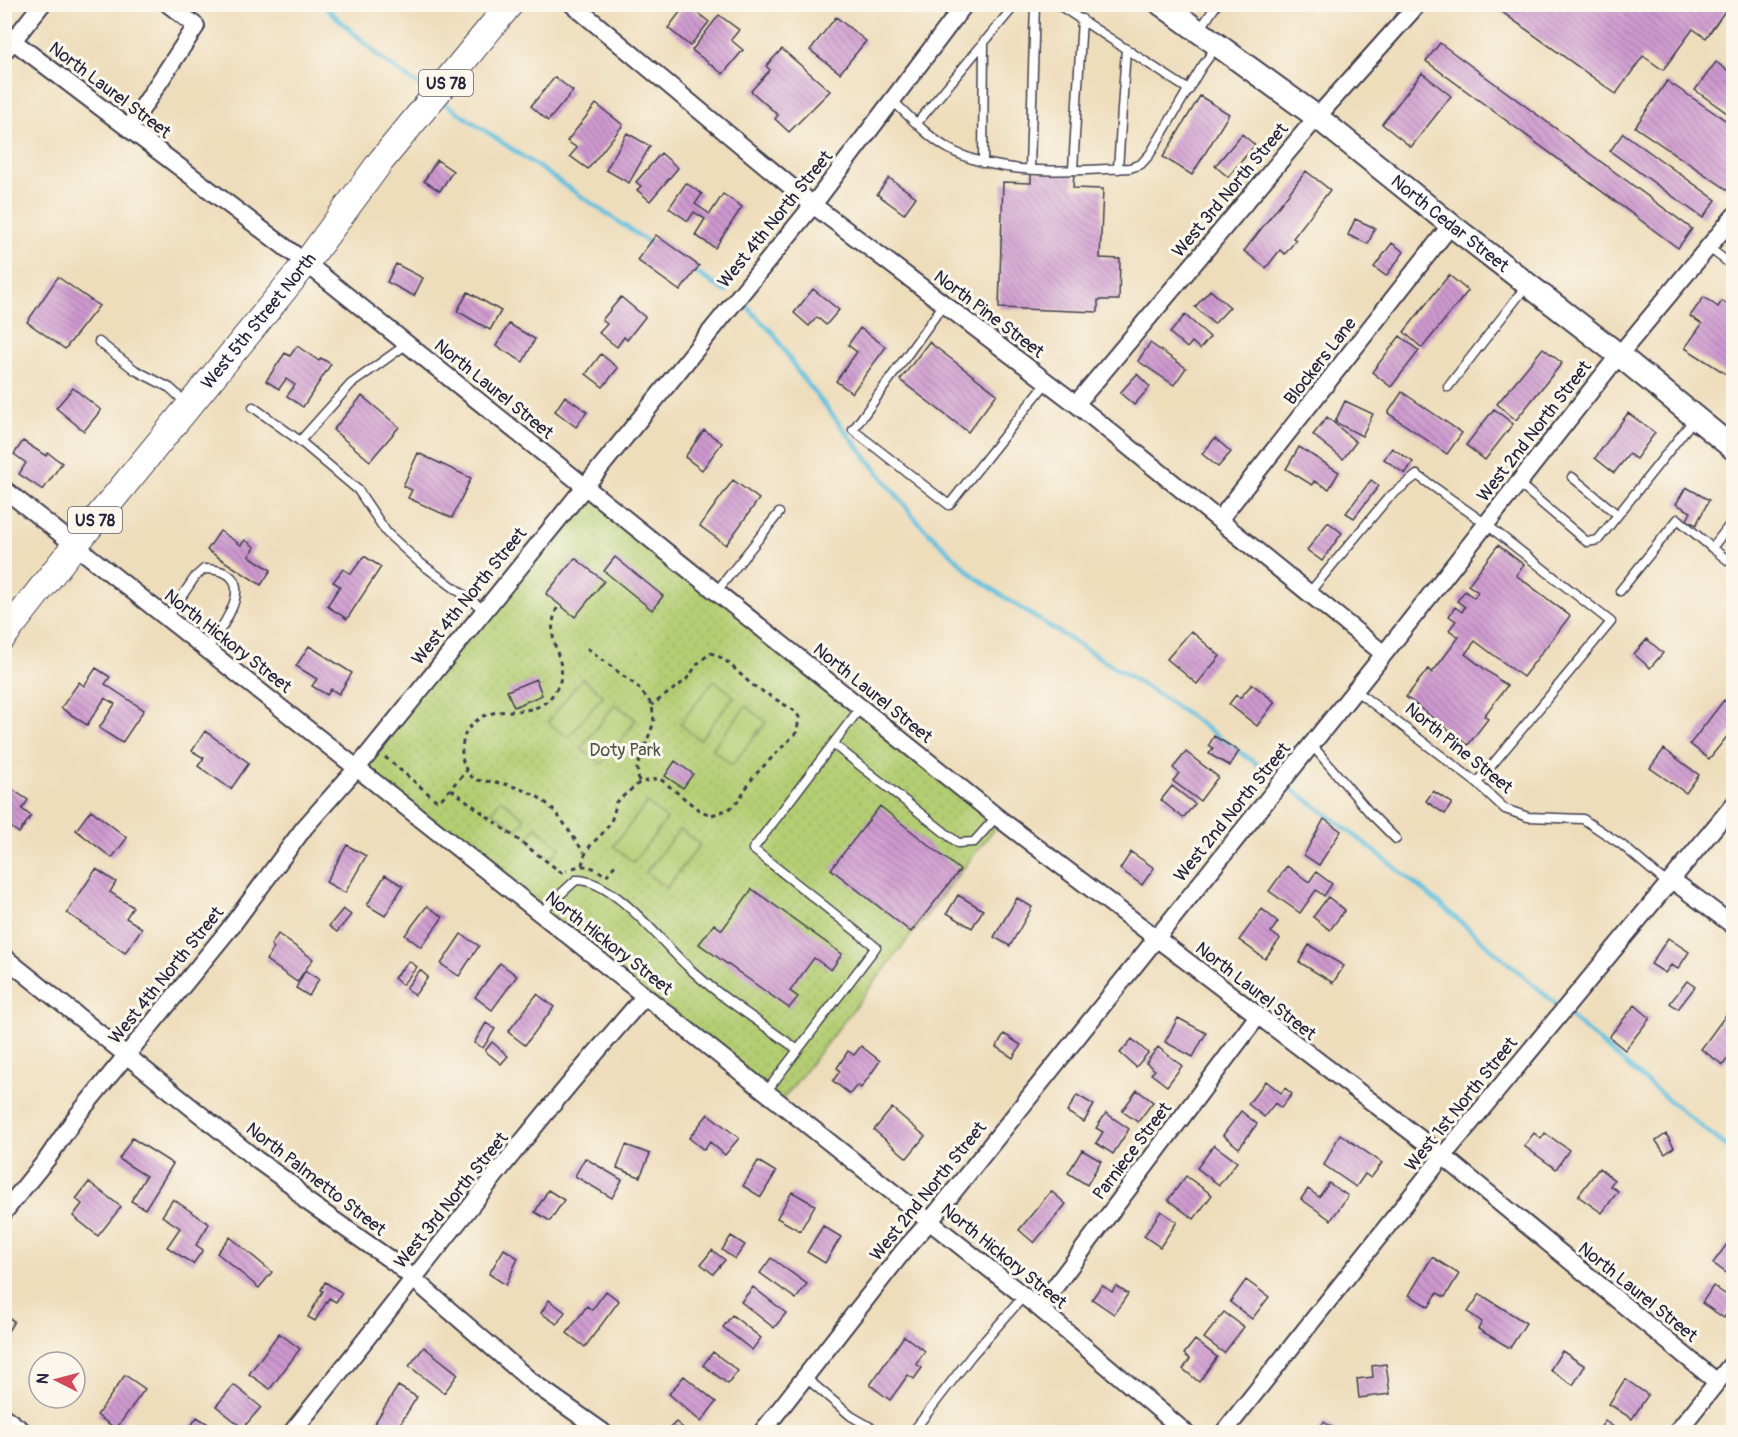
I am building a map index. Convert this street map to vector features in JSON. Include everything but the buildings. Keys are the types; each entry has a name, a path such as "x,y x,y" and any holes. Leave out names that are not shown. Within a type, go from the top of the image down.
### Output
{"main road":[{"name":"West 5th Street North","path":"4,636 75,545 306,263 381,161 510,4"}],"street":[{"path":"8,42 42,4"},
{"path":"129,128 196,26 168,4"},
{"name":"North Pine Street","path":"572,4 813,205 1076,404 1384,654"},
{"name":"West 4th North Street","path":"4,1212 230,928 304,828 357,768 583,485 813,205 894,102 965,4"},
{"name":"North Cedar Street","path":"1161,4 1317,117 1451,225 1619,355 1734,449"},
{"name":"West 3rd North Street","path":"1076,404 1317,117 1418,4"},
{"name":"North Laurel Street","path":"8,42 129,128 306,263 997,816 1257,1017 1443,1156 1717,1382"},
{"name":"West 2nd North Street","path":"762,1432 905,1249 930,1221 1384,654 1619,355 1734,216"},
{"name":"Blockers Lane","path":"1219,520 1451,225"},
{"name":"North Hickory Street","path":"4,489 1024,1296 1185,1432"},
{"name":"West 1st North Street","path":"1224,1432 1443,1156 1734,804"},
{"name":"North Pine Street","path":"1670,882 1734,926"},
{"name":"North Palmetto Street","path":"4,957 276,1172 305,1200 395,1263 532,1382 603,1432"},
{"name":"West 3rd North Street","path":"292,1432 360,1350 412,1278 645,996"},
{"name":"Parniece Street","path":"1039,1308 1257,1017"},
{"path":"1677,1432 1734,1361"},
{"path":"4,1417 24,1432"}],"lane":[{"path":"917,123 1016,4"},
{"path":"1030,168 1035,4"},
{"path":"1057,4 1189,90"},
{"path":"1199,32 1217,4"},
{"path":"1073,169 1082,19"},
{"path":"983,163 984,41"},
{"path":"894,102 948,148 983,163 1001,168 1118,169 1141,164 1150,154 1217,46"},
{"path":"1118,169 1126,49"},
{"path":"1708,248 1734,267"},
{"path":"1448,387 1528,285"},
{"path":"944,304 853,430 949,505 1047,382"},
{"path":"99,342 135,370 170,388 189,406"},
{"path":"300,441 351,384 407,344"},
{"path":"253,407 300,441 358,490 387,533 419,562 483,609"},
{"path":"1518,483 1587,542 1598,540 1695,417"},
{"path":"1309,593 1388,498 1417,475 1486,524 1611,622 1477,783"},
{"path":"1572,477 1618,515"},
{"path":"716,592 779,513"},
{"path":"1620,591 1678,519 1734,565"},
{"path":"1712,548 1734,519"},
{"path":"167,618 195,577 204,569 224,573 235,582 237,592 234,607 226,624 207,649"},
{"name":"North Pine Street","path":"1355,690 1477,783 1505,809 1528,817 1583,819 1622,845 1670,882"},
{"path":"766,1092 876,947 753,849 861,708"},
{"path":"833,744 958,843 974,842 997,816"},
{"path":"1311,744 1370,813 1396,839"},
{"path":"540,913 576,880 598,884 661,939 687,967 798,1050"},
{"path":"905,1432 915,1428 972,1355 1024,1296"},
{"path":"805,1377 851,1416 879,1432"}],"path":[{"path":"557,608 551,630 552,642 562,667 558,686 544,705 534,710 478,719 463,735 462,762 471,777 524,789 542,800 553,809 584,852"},
{"path":"586,648 638,687 652,705 654,722 638,768 639,783"},
{"path":"582,865 584,852 614,820 616,802 639,783 660,778 700,811 712,815 721,813 736,804 754,777 790,742 800,725 795,711 752,685 724,659 711,653 700,661 686,680 652,705"},
{"path":"373,746 435,800 442,798 468,770"},
{"path":"451,789 562,873 582,865 593,867 606,876 616,864"}],"green space":[{"name":"Doty Park","path":"583,485 1001,820 780,1103 357,768"},
{"path":"582,678 603,695 568,738 548,722"},
{"path":"714,680 734,696 700,740 680,724"},
{"path":"615,704 636,720 602,764 581,748"},
{"path":"746,706 766,722 732,765 712,749"},
{"path":"501,799 525,819 517,830 492,811"},
{"path":"647,803 667,819 633,862 613,846"},
{"path":"536,827 560,847 552,858 527,839"},
{"path":"680,829 700,845 666,888 646,872"}],"waterway":[{"path":"322,4 383,60 428,92"},
{"path":"440,100 654,246"},
{"path":"692,270 726,292"},
{"path":"744,304 774,334 798,372 919,523 975,577 1167,700 1271,774"},
{"path":"1292,789 1406,876 1623,1062 1734,1152"}]}
